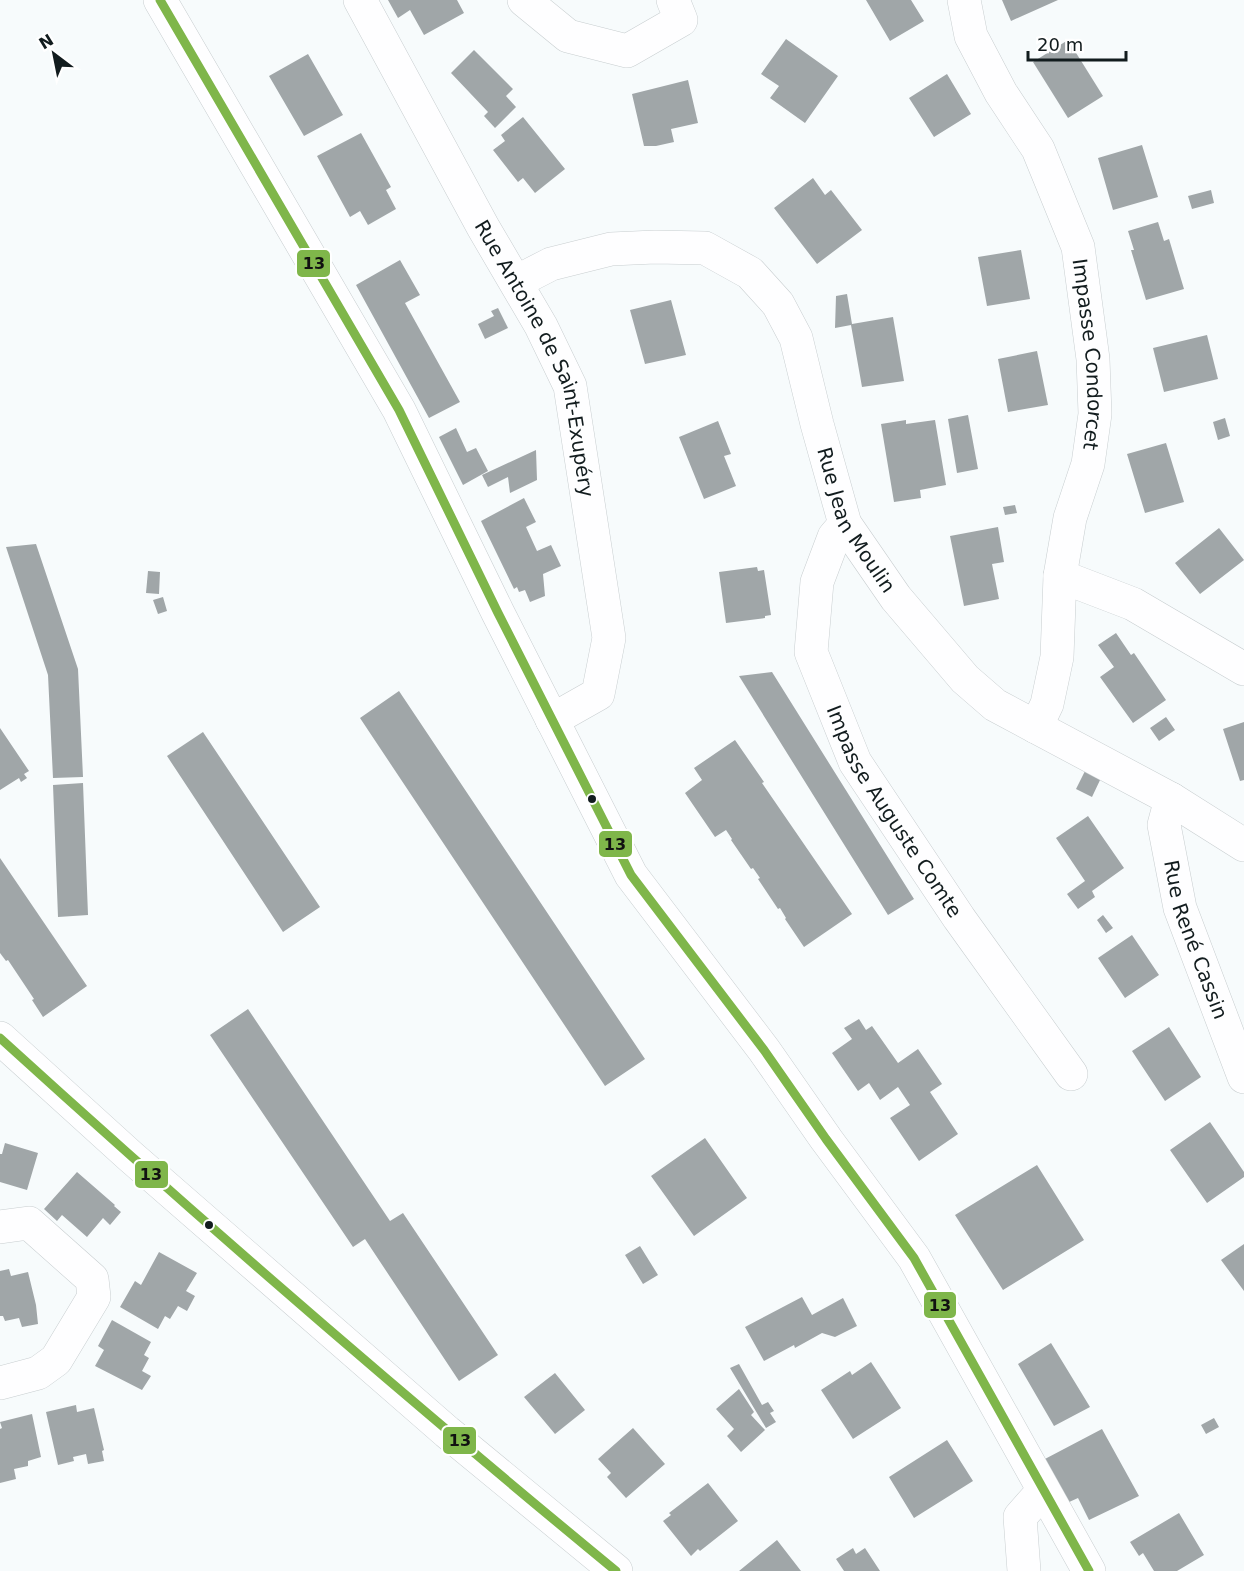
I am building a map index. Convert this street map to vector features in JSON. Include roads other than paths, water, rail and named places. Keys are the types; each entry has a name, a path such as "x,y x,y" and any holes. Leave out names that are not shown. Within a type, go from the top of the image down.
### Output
{"street":[{"path":"160,0 399,410 631,875 764,1050 914,1258 1089,1571"},
{"name":"Rue Antoine de Saint-Exupéry","path":"360,0 483,227 541,326 570,386 609,638 598,694 552,720"},
{"path":"524,0 568,36 627,51 681,20 673,0"},
{"name":"Impasse Condorcet","path":"964,0 971,36 1001,93 1038,149 1078,247 1093,359 1095,414 1088,464 1070,518 1059,576 1057,657 1047,704 1036,727"},
{"name":"Rue Jean Moulin","path":"516,282 551,264 611,249 655,247 705,248 750,273 778,304 796,338 845,524 896,598 965,679 995,705 1170,800 1244,845"},
{"name":"Impasse Auguste Comte","path":"845,524 834,537 817,582 811,652 855,762 959,918 1071,1074"},
{"path":"1059,576 1132,604 1244,669"},
{"name":"Rue René Cassin","path":"1170,800 1164,825 1180,908 1244,1077"},
{"path":"0,1038 130,1156 447,1432 616,1571"},
{"path":"0,1227 29,1223 92,1280 94,1298 56,1360 38,1373 0,1383"},
{"path":"1024,1571 1020,1517 1043,1491"}]}
